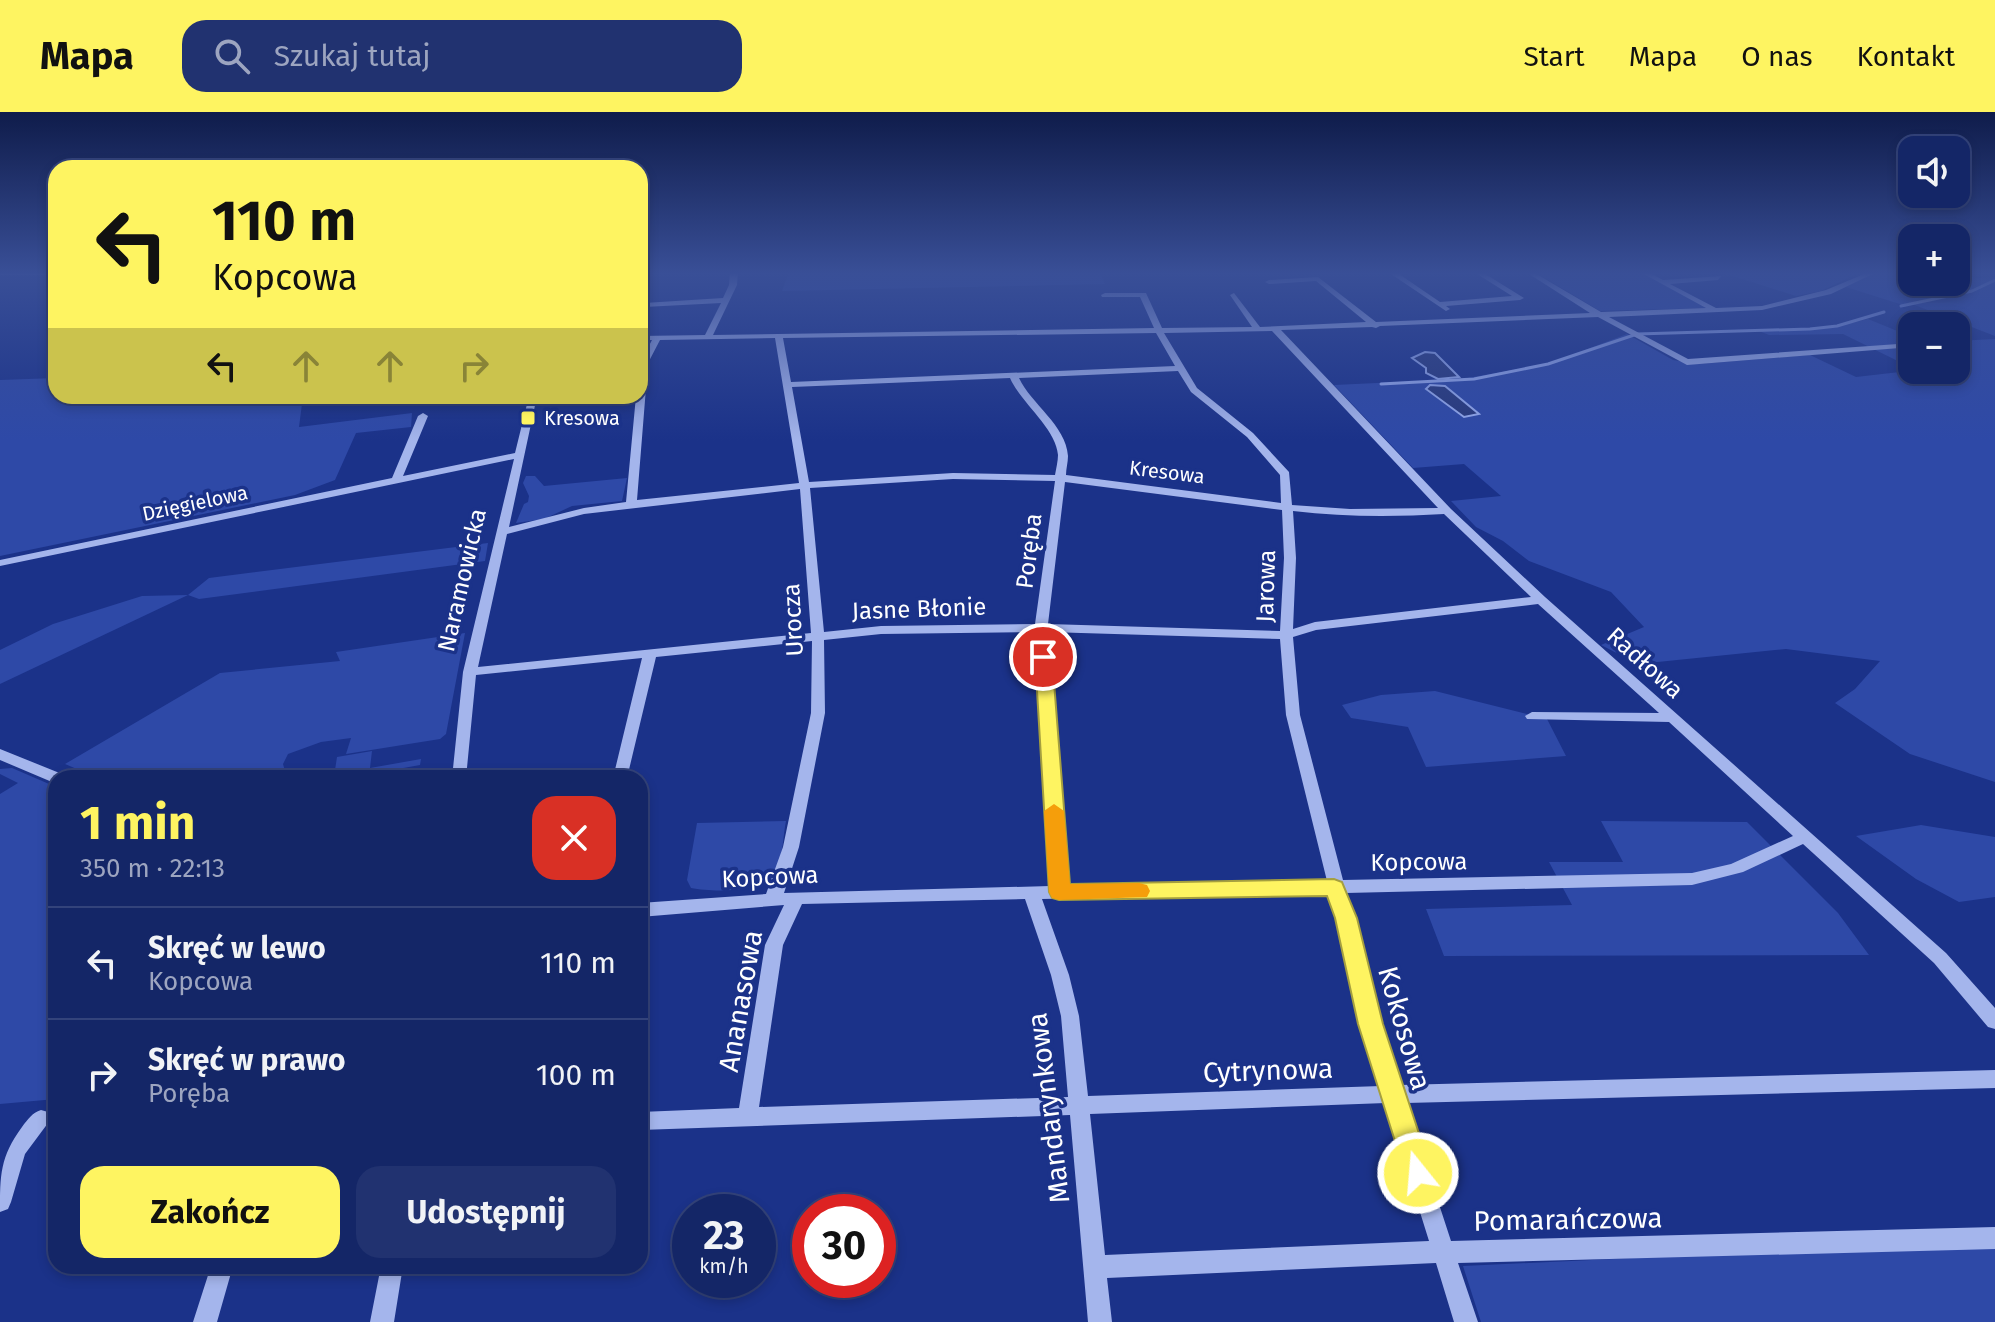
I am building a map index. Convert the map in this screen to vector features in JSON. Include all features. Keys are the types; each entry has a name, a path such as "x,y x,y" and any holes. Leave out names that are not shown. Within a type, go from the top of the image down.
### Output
{"street":[{"path":"708,337 712,328"},
{"path":"648,338 1293,328"},
{"path":"1625,328 1687,362 1898,346"},
{"name":"Radłowa","path":"1275,329 1447,511 1541,600 1940,958 1995,1021"},
{"name":"Jarowa","path":"1159,331 1198,394 1242,428 1275,459 1285,474 1290,558 1286,635 1293,715 1334,888"},
{"name":"Urocza","path":"773,899 791,847 818,713 818,636 805,487 779,336"},
{"path":"648,355 657,338"},
{"path":"788,385 1181,368"},
{"name":"Poręba","path":"1013,375 1021,394 1060,440 1063,455 1041,628 1059,892"},
{"name":"Naramowicka","path":"460,770 470,672 531,404"},
{"path":"631,504 640,404"},
{"path":"397,479 423,416"},
{"name":"Dzięgielowa","path":"0,563 520,455"},
{"name":"Kresowa","path":"502,532 584,511 631,504 944,476 1060,478 1288,505 1376,512 1447,511"},
{"name":"Jasne Błonie","path":"470,672 881,630 1041,628 1286,635 1315,626 1541,600"},
{"path":"622,770 650,654"},
{"path":"1532,716 1675,718"},
{"path":"0,754 48,774"},
{"name":"Kopcowa","path":"648,909 796,898 1692,879 1719,875 1754,863 1806,836"},
{"name":"Kokosowa","path":"1334,888 1346,918 1371,1024 1466,1322"},
{"name":"Mandarynkowa","path":"1031,892 1060,975 1070,1016 1100,1322"},
{"name":"Ananasowa","path":"748,1117 774,945 796,898"},
{"name":"Cytrynowa","path":"648,1121 1394,1094 1995,1079"},
{"path":"0,1202 16,1149 41,1119"},
{"name":"Pomarańczowa","path":"1095,1267 1442,1252 1995,1238"},
{"path":"205,1322 220,1274"},
{"path":"382,1322 391,1274"}],"shaded area":[{"path":"1891,328 1898,331 1898,361 1843,334 1769,335 1759,331"},
{"path":"1975,328 1995,328 1995,336"},
{"path":"1627,334 1673,360 1699,364 1810,355 1856,377 1898,372 1898,384 1970,384 1970,340 1995,339 1995,782 1910,754 1835,703 1855,689 1880,661 1786,649 1638,664 1601,645 1644,627 1611,592 1529,561 1503,541 1476,527 1451,501 1501,496 1464,464 1413,468 1334,385 1462,379 1548,364"},
{"path":"1425,352 1435,353 1459,377 1438,379 1426,373 1426,368 1412,358"},
{"path":"48,378 48,404 302,404 299,427 412,413 411,427 356,433 335,480 295,495 0,556 0,380"},
{"path":"1430,385 1445,386 1479,414 1464,417 1426,389"},
{"path":"526,476 535,476 544,486 627,478 622,501 572,506 544,519 516,523 524,504 528,502 529,496 523,483"},
{"path":"488,543 485,561 199,599 188,595 209,578"},
{"path":"188,595 0,684 0,650 53,624 142,596"},
{"path":"465,633 446,734 440,739 346,754 351,738 321,742 288,754 283,764 285,770 79,770 65,764 220,673 340,661 336,652"},
{"path":"1435,691 1547,719 1566,756 1426,767 1408,727 1351,718 1342,705 1381,695"},
{"path":"372,751 370,768 421,759 420,765 392,770 335,770 337,757"},
{"path":"12,768 48,784 48,1100 0,1104 0,794 18,783 0,774 0,769"},
{"path":"786,821 778,866 769,878 749,888 736,890 691,888 687,880 697,823"},
{"path":"1601,821 1747,822 1838,913 1869,955 1444,956 1426,909 1572,905 1549,862 1623,862"},
{"path":"1921,825 1995,837 1995,897 1959,902 1916,879 1856,836"},
{"path":"1995,1241 1995,1322 1481,1322 1463,1266"}],"waterway":[{"path":"1381,384 1474,379 1548,364 1637,334 1815,328"}],"slow traffic":[{"path":"1054,811 1059,892 1139,891"}],"place":[{"name":"Kresowa","path":"528,418"}],"route":[{"path":"1043,657 1059,892 1334,888 1346,918 1371,1024 1418,1173"}]}
